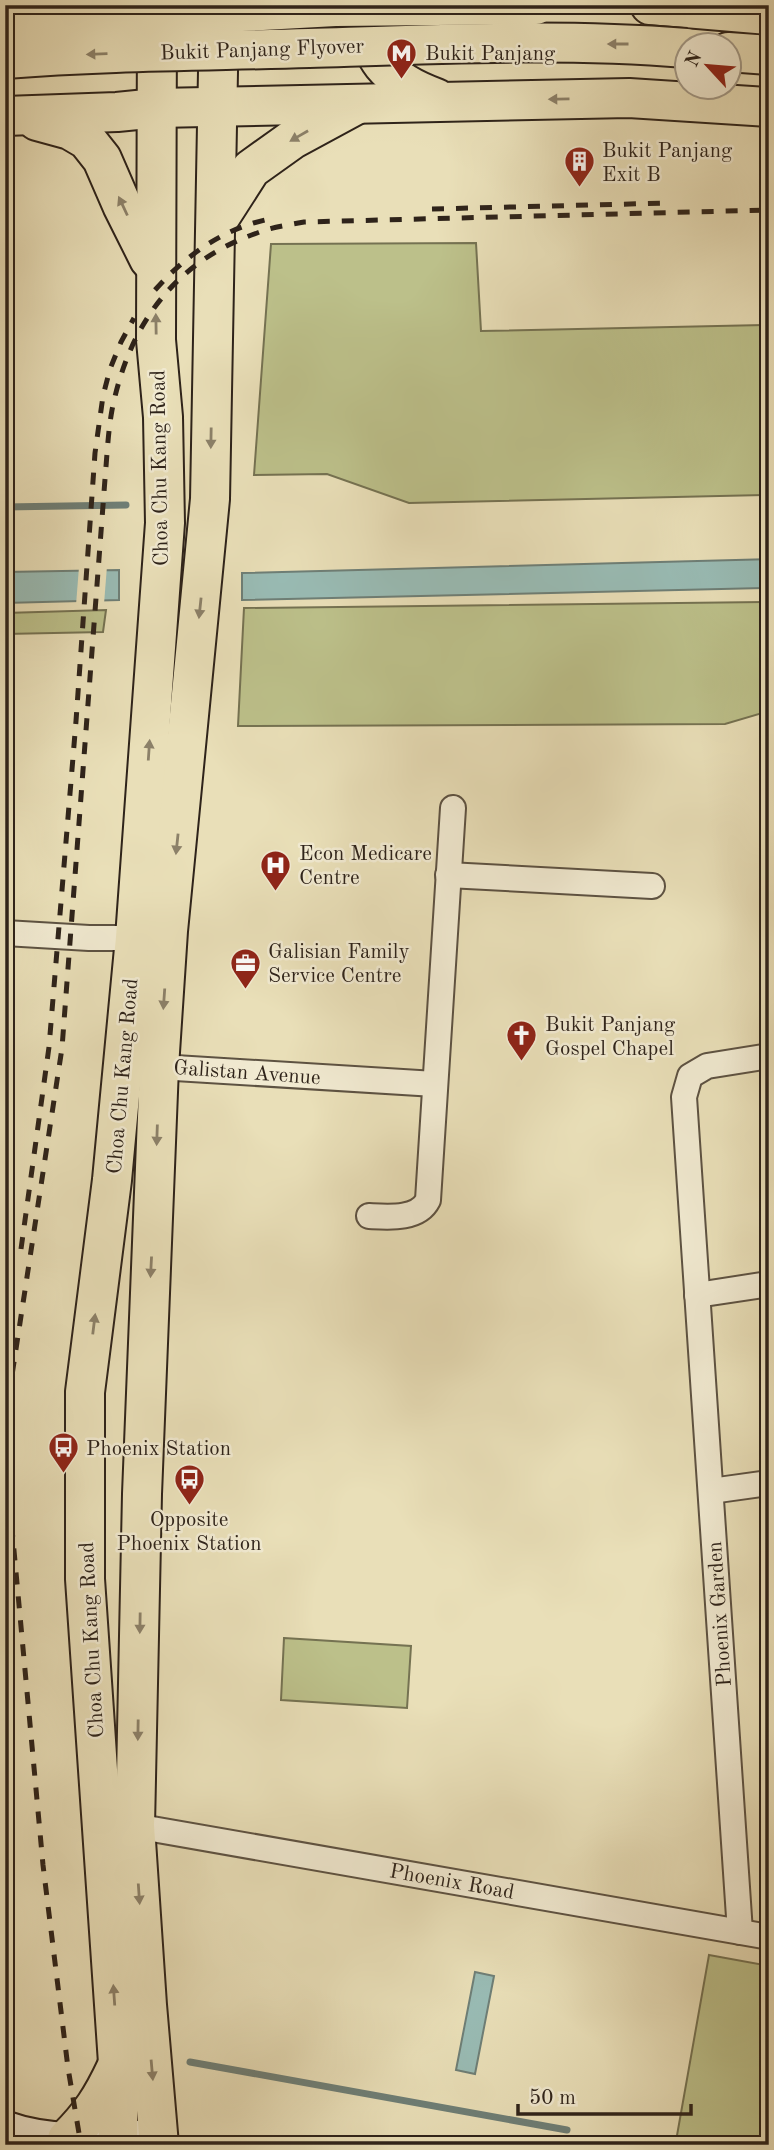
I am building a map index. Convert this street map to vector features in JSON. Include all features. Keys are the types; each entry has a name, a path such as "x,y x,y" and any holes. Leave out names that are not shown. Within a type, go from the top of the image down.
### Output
{"main road":[{"name":"Choa Chu Kang Road","path":"118,2142 118,2063 85,1580 85,1392 115,1148 135,938 165,523 163,417 156,340 157,5"},
{"name":"Choa Chu Kang Road","path":"158,2140 135,1826 142,1494 159,1067 168,931 208,526 217,222 219,5"},
{"path":"374,5 370,21 373,51 391,75 414,90 444,102"},
{"name":"Bukit Panjang Flyover","path":"5,25 335,7 536,5"},
{"path":"650,5 769,15"},
{"name":"Bukit Panjang Flyover","path":"5,59 124,53 513,43 672,47"},
{"path":"742,53 769,55"},
{"path":"12,116 218,106 652,98 769,107"},
{"path":"217,222 251,169 293,139 359,103"},
{"path":"12,116 70,130 87,140 102,159 149,260 155,266"},
{"path":"85,1392 98,1435 105,1440 115,1440 130,1429 146,1396"},
{"path":"85,1522 89,1517 98,1479 104,1470 115,1466 128,1471 142,1494"},
{"path":"67,2139 89,2116 102,2097 118,2063"},
{"path":"5,2128 49,2138 118,2142 158,2140"}],"street":[{"path":"369,1216 393,1217 416,1213 425,1208 428,1200 453,808"},
{"path":"449,875 652,886"},
{"path":"5,933 76,938 135,938"},
{"name":"Phoenix Garden","path":"740,1932 684,1097 690,1076 707,1066 769,1056"},
{"name":"Galistan Avenue","path":"115,1148 132,1092 138,1078 147,1069 159,1067 435,1084"},
{"path":"697,1295 769,1284"},
{"path":"711,1491 769,1483"},
{"name":"Phoenix Road","path":"135,1826 769,1937"}],"green space":[{"path":"476,243 481,331 769,325 769,495 409,503 327,474 254,475 271,244"},
{"path":"769,602 769,711 725,724 238,726 244,608"},
{"path":"106,610 103,632 5,634 5,613"},
{"path":"284,1638 411,1646 407,1708 281,1700"},
{"path":"709,1955 769,1966 769,2145 691,2145 676,2141"}],"water":[{"path":"769,559 769,588 242,600 242,573"},
{"path":"119,570 119,600 5,603 5,572"},
{"path":"475,1972 494,1976 475,2074 456,2070"}],"pier":[{"path":"107,566 104,604 76,605 79,567"}],"waterway":[{"path":"5,507 126,505"},
{"path":"190,2062 567,2130"}],"railway":[{"path":"432,209 670,203"},
{"path":"5,1421 62,1048 112,410 130,351 143,324 179,279 202,261 228,245 257,233 304,222 769,210"},
{"path":"155,290 204,246 233,231 265,220"},
{"path":"21,1249 49,1047 95,453 103,396 110,369 134,318"},
{"path":"5,1453 43,1865 68,2068 81,2145"}],"place":[{"name":"Bukit Panjang","path":"402,80"},
{"name":"Bukit Panjang Exit B","path":"579,189"},
{"name":"Econ Medicare Centre","path":"276,892"},
{"name":"Galisian Family Service Centre","path":"245,990"},
{"name":"Bukit Panjang Gospel Chapel","path":"522,1063"},
{"name":"Phoenix Station","path":"63,1475"},
{"name":"Opposite Phoenix Station","path":"189,1506"}]}
